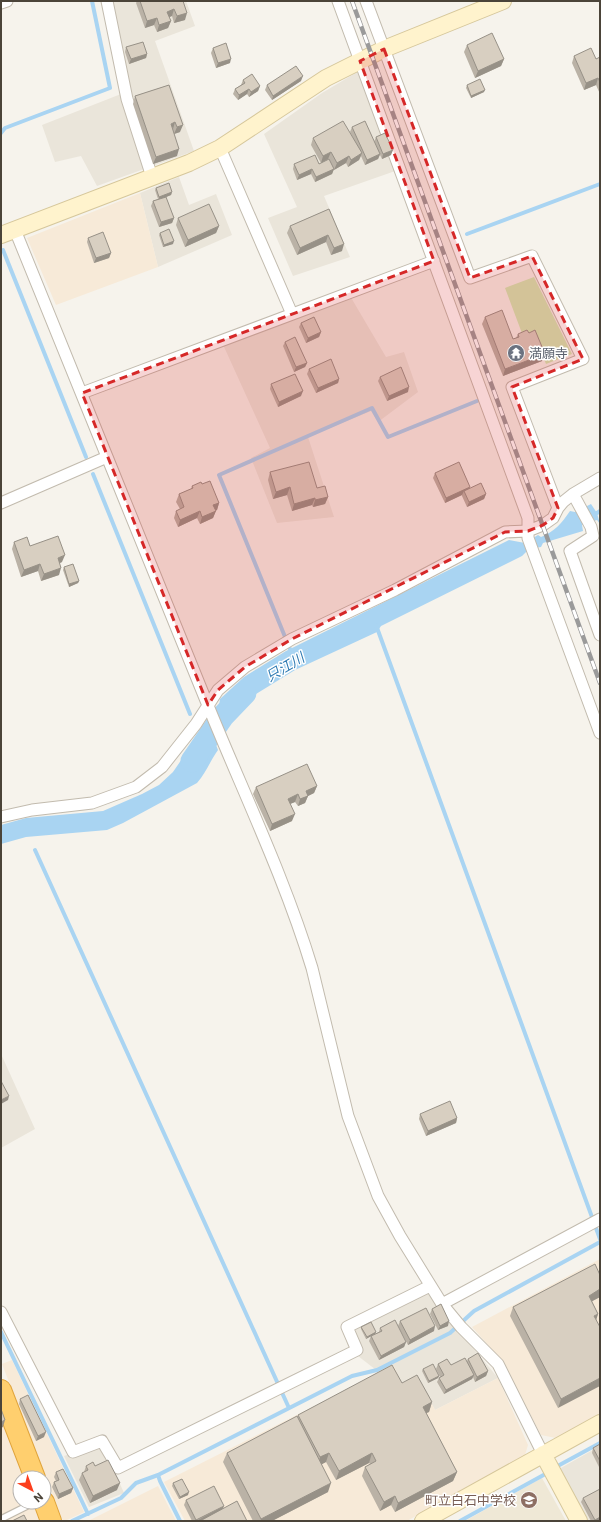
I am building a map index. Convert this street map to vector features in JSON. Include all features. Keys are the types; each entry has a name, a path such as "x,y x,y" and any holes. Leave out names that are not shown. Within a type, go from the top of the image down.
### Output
{"highway":[{"path":"1,1390 31,1470"},
{"path":"47,1510 51,1521"}],"street":[{"path":"1,3 7,1"},
{"path":"107,1 127,99 152,177"},
{"path":"338,1 528,518 528,534 532,551 600,733"},
{"path":"366,1 470,278 532,256 583,359 512,387 558,508"},
{"path":"503,1 384,49 326,78 220,148 189,163 8,232 82,393 222,740 274,862 306,946 348,1116 378,1196 400,1236 442,1304 458,1324 498,1364 579,1521"},
{"path":"220,148 292,314"},
{"path":"82,393 434,261"},
{"path":"1,503 107,457"},
{"path":"1,817 32,810 92,803 136,787 162,767 196,724 218,690 245,667 287,642 395,590 506,532 528,534 553,518 558,508 573,494 600,478"},
{"path":"573,494 591,527 593,536 570,551 600,635"},
{"path":"442,1304 596,1221"},
{"path":"1,1312 73,1452 102,1441 118,1468 357,1350 347,1327 430,1286"},
{"path":"423,1521 549,1465 600,1423"}],"lane":[{"path":"1,1519 18,1510"}],"highlighted area":[{"path":"384,49 470,278 532,256 583,359 512,387 558,508 553,518 543,525 528,531 505,532 292,639 245,667 218,690 208,705 82,393 434,261 360,61"}],"shaded area":[{"path":"102,1 186,1 195,26 155,41 194,151 97,186 81,156 55,162 42,125 121,94"},
{"path":"359,71 398,170 324,196 350,257 293,276 268,218 297,207 264,134 322,93"},
{"path":"179,177 189,205 216,194 232,235 158,267 140,193"},
{"path":"140,193 158,267 56,305 27,238"},
{"path":"346,289 386,357 404,352 418,392 378,422 371,411 308,437 334,517 277,523 251,458 270,448 220,338"},
{"path":"1,1054 35,1129 1,1148"},
{"path":"600,1259 600,1414 556,1438 541,1435 503,1362 472,1327"},
{"path":"421,1285 498,1378 435,1410 418,1378 402,1385 380,1373 349,1349 341,1327"},
{"path":"12,1360 84,1512 63,1521 52,1493 52,1470 43,1470 2,1364"},
{"path":"394,1366 402,1385 418,1378 435,1410 498,1378 528,1445 525,1455 407,1521 185,1521 164,1482"},
{"path":"1,1416 22,1470 12,1470 12,1510 38,1510 42,1521 1,1521"},
{"path":"102,1443 124,1493 89,1507 64,1456"},
{"path":"600,1446 600,1521 587,1521 559,1469"},
{"name":"町立白石中学校","path":"542,1478 566,1521 465,1521"},
{"path":"158,1486 176,1521 88,1521"}],"green space":[{"path":"534,277 572,354 546,364 533,332 523,336 505,288"}],"water":[{"path":"591,504 597,513 600,524 597,520 582,525 583,531 543,543 541,547 529,549 522,556 381,626 377,632 295,670 256,694 230,717 218,713 220,699 244,677 286,651 509,540 525,543 538,535 541,537 546,535 557,527 570,511 575,512"},
{"path":"199,734 211,739 218,750 197,783 123,823 107,830 26,837 1,844 1,825 26,818 103,811 159,785 173,772"}],"building":[{"path":"140,1 183,1 187,13 177,16 174,9 167,12 171,21 159,25 157,18 147,21"},
{"path":"492,33 504,59 478,71 467,45"},
{"path":"143,42 147,54 131,59 126,47"},
{"path":"226,43 231,59 218,63 213,48"},
{"path":"591,48 596,59 600,57 600,82 598,78 586,83 574,56"},
{"path":"296,66 303,76 273,96 267,85"},
{"path":"252,74 260,86 251,92 249,89 239,95 235,89 245,83 243,80"},
{"path":"480,79 485,90 471,96 467,85"},
{"path":"169,85 183,125 177,127 175,122 171,124 179,149 156,157 135,96"},
{"path":"343,121 362,153 351,160 349,156 337,163 331,152 323,156 313,138"},
{"path":"365,121 380,154 367,160 352,127"},
{"path":"385,133 393,150 383,154 376,137"},
{"path":"315,155 319,164 329,159 334,169 316,177 312,169 299,175 294,164"},
{"path":"169,183 172,192 159,197 156,188"},
{"path":"166,197 174,218 161,222 153,201"},
{"path":"209,204 219,226 188,240 178,218"},
{"path":"329,209 344,244 334,248 328,235 300,248 290,226"},
{"path":"169,229 174,241 164,245 160,233"},
{"path":"103,232 111,253 96,258 88,238"},
{"name":"満願寺","path":"502,310 513,339 519,337 518,334 527,330 529,333 535,330 545,354 505,369 485,317"},
{"path":"314,317 321,332 308,338 301,323"},
{"path":"295,337 307,363 296,367 285,342"},
{"path":"331,359 339,379 318,388 309,369"},
{"path":"401,367 409,387 389,396 380,377"},
{"path":"295,374 303,391 279,402 271,384"},
{"path":"309,462 317,488 325,486 328,497 315,500 315,498 294,504 290,487 276,492 270,472"},
{"path":"459,462 470,487 446,498 435,473"},
{"path":"210,481 219,503 213,505 216,511 202,517 200,511 180,520 176,511 184,507 179,494 193,488 192,486 201,482 202,484"},
{"path":"481,483 486,494 469,502 464,491"},
{"path":"58,536 65,555 58,558 61,568 44,574 40,564 24,570 14,542 27,537 30,546"},
{"path":"73,564 79,581 69,584 64,567"},
{"path":"307,764 317,786 306,791 308,796 300,799 298,794 288,799 295,814 272,824 256,787"},
{"path":"1,1081 9,1096 1,1100"},
{"path":"450,1101 457,1118 428,1131 420,1114"},
{"path":"595,1264 600,1275 600,1289 589,1296 598,1314 594,1316 600,1327 600,1378 561,1399 513,1307"},
{"path":"441,1304 449,1321 440,1326 432,1309"},
{"path":"426,1308 435,1326 410,1340 400,1321"},
{"path":"395,1320 406,1342 381,1356 371,1336 382,1331 380,1328"},
{"path":"371,1322 376,1332 367,1337 361,1327"},
{"path":"478,1353 488,1371 477,1377 468,1359"},
{"path":"465,1358 474,1375 446,1390 439,1378 444,1375 438,1364 447,1359 451,1365"},
{"path":"433,1364 439,1376 429,1381 423,1369"},
{"path":"392,1365 402,1383 417,1375 432,1402 423,1407 457,1472 398,1503 395,1496 384,1502 365,1467 376,1461 372,1453 339,1471 329,1453 320,1457 298,1415"},
{"path":"28,1395 46,1432 38,1436 20,1399"},
{"path":"1,1409 5,1420 1,1422"},
{"path":"297,1416 331,1483 261,1519 227,1453"},
{"path":"600,1444 600,1461 593,1448"},
{"path":"108,1460 120,1483 93,1496 82,1473 88,1470 86,1466 93,1462 95,1466"},
{"path":"63,1469 73,1488 59,1494 54,1482 59,1480 56,1472"},
{"path":"182,1479 189,1492 180,1497 173,1483"},
{"path":"214,1486 224,1506 196,1520 186,1500"},
{"path":"600,1489 600,1517 595,1520 583,1498"},
{"path":"237,1501 247,1521 200,1521"},
{"path":"24,1515 27,1521 12,1521"}],"waterway":[{"path":"1,133 5,128 110,88 92,1"},
{"path":"467,234 600,184"},
{"path":"3,250 86,457"},
{"path":"292,654 219,475 372,408 388,437 477,401"},
{"path":"93,474 190,714"},
{"path":"376,625 600,1239"},
{"name":"只江川","path":"192,761 223,716 245,693"},
{"path":"35,850 289,1408"},
{"path":"180,1521 158,1475 352,1376 377,1370 450,1333 474,1311 600,1242"},
{"path":"1,1332 88,1514"},
{"path":"554,1468 600,1443"},
{"path":"460,1521 549,1472"},
{"path":"72,1521 121,1498 136,1483 158,1475"}],"railway":[{"path":"352,1 600,683"}],"place":[{"name":"満願寺","path":"516,353"},
{"name":"町立白石中学校","path":"529,1500"}]}
